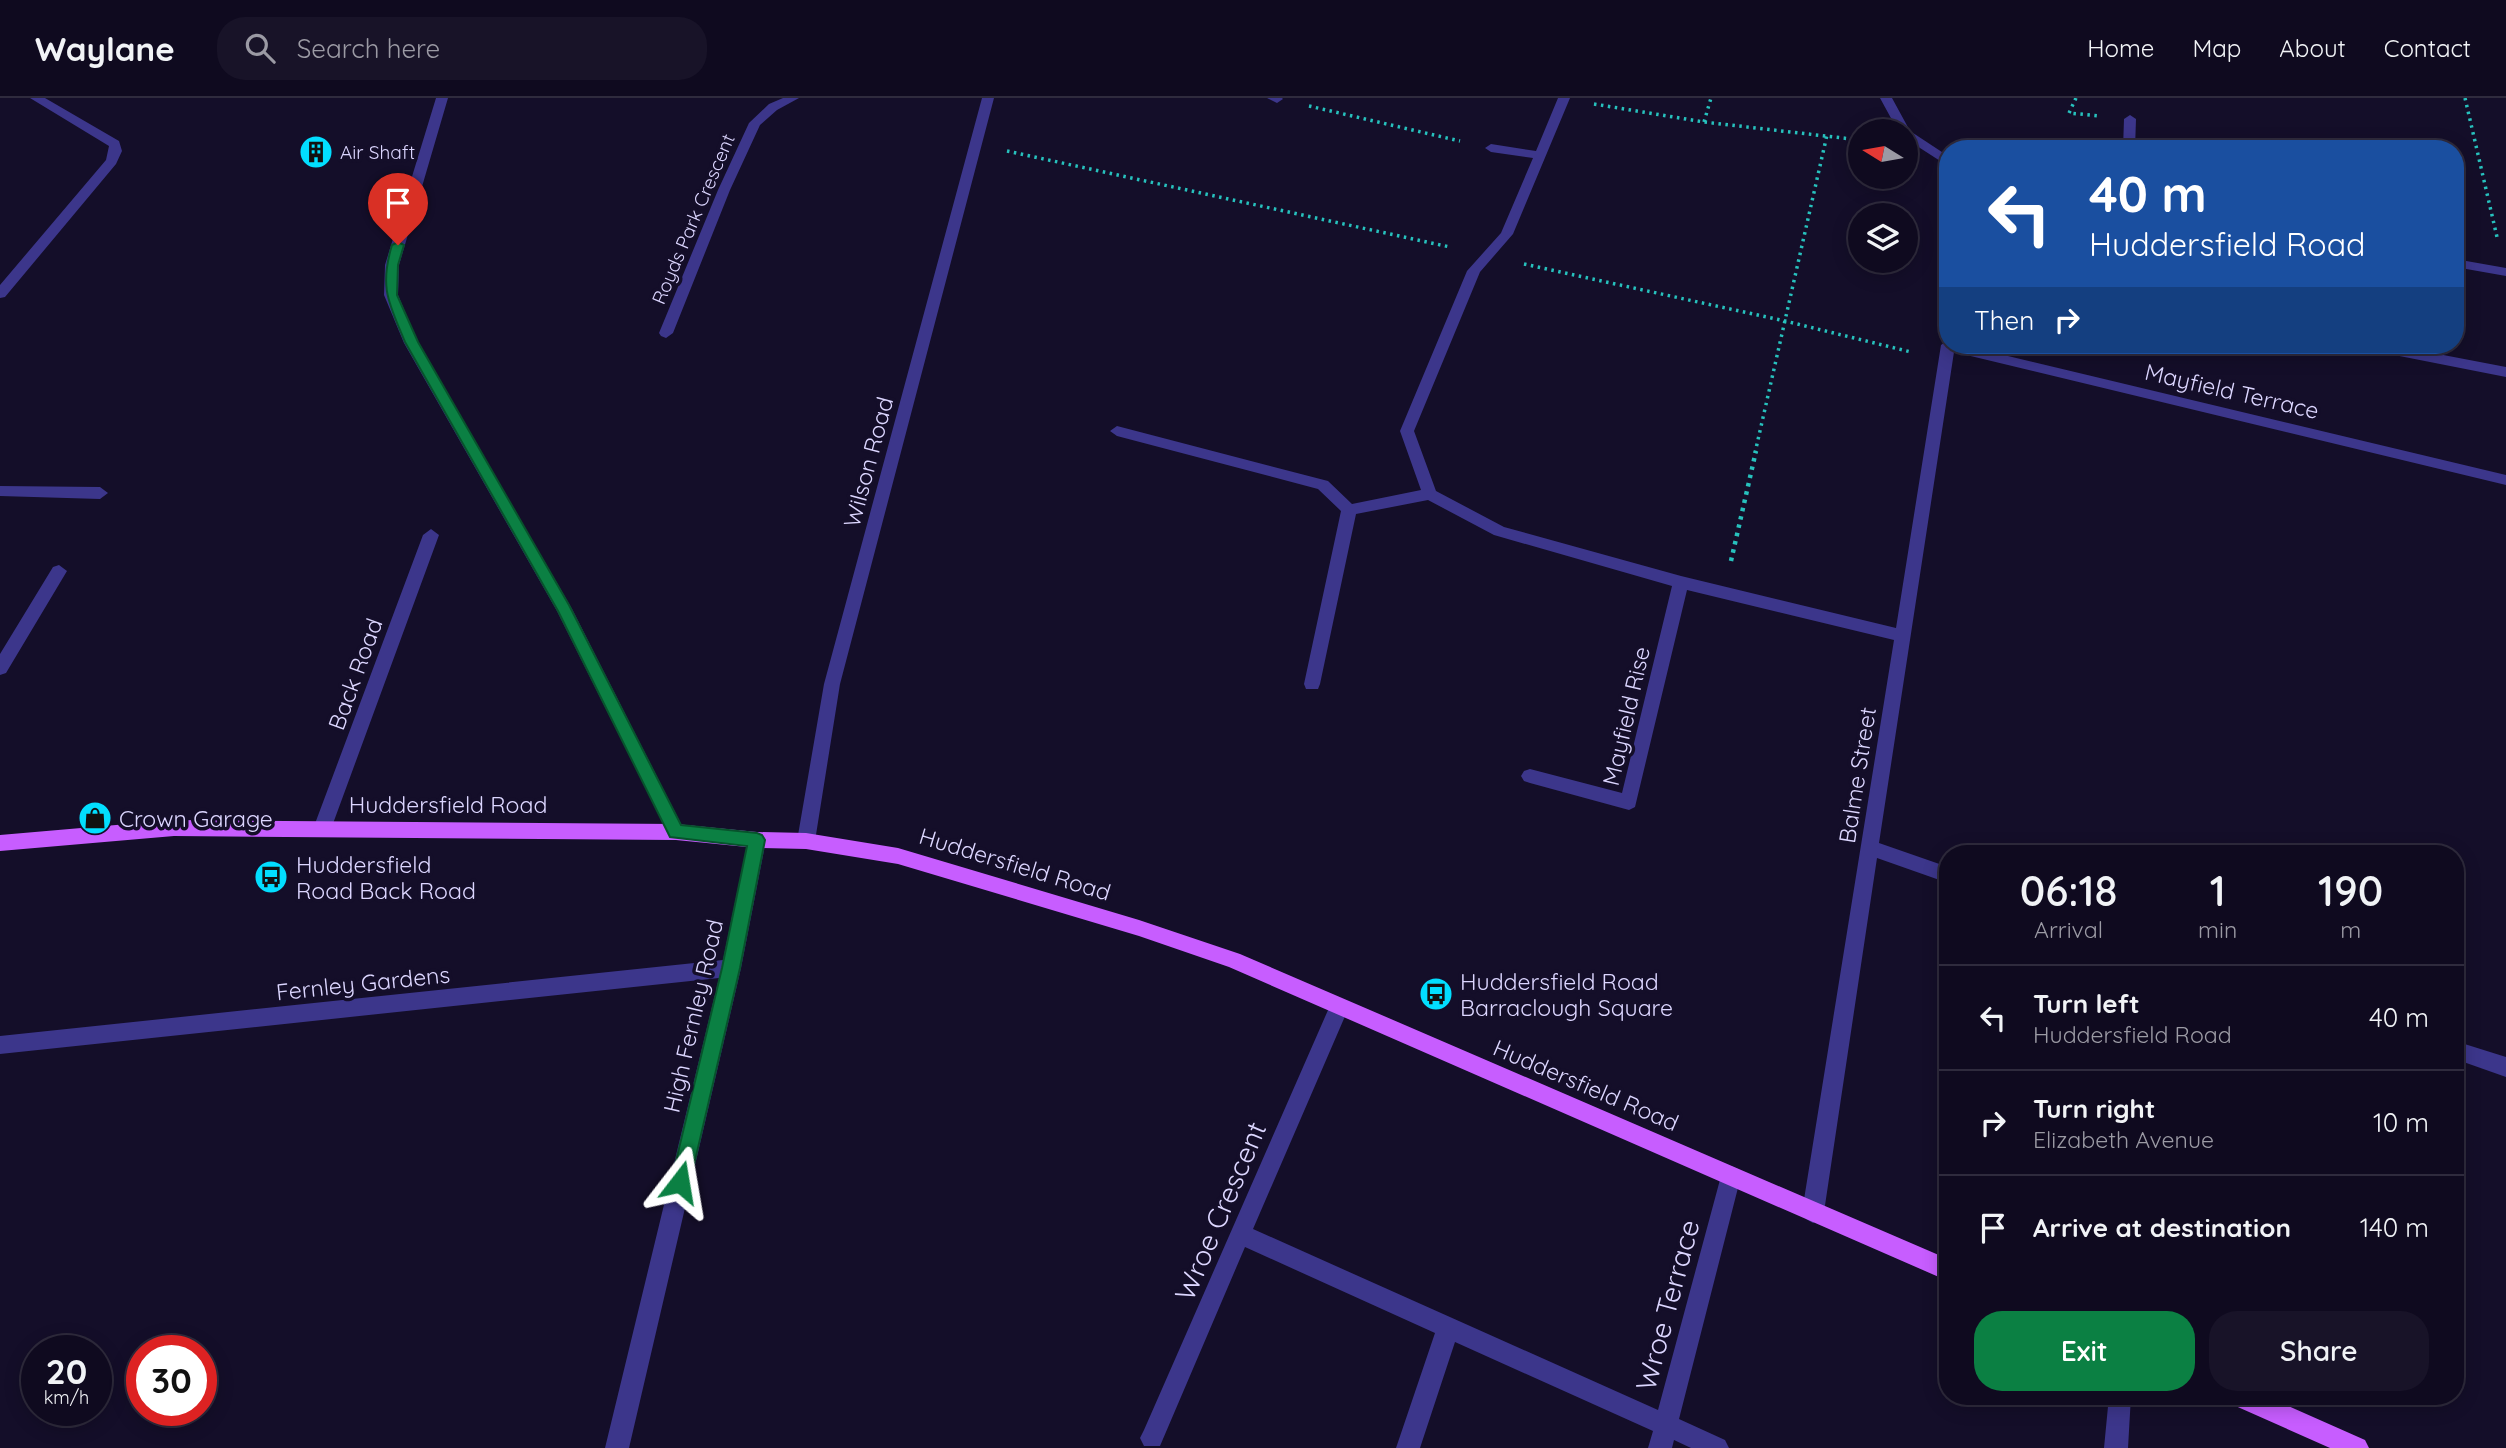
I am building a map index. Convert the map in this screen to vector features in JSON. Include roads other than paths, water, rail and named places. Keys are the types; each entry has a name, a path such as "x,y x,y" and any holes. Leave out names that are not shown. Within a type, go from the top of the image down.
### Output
{"main road":[{"name":"Huddersfield Road","path":"0,843 174,828 676,832 757,840 806,841 898,856 1139,928 1233,960 1939,1266"},
{"path":"2259,1405 2357,1448"}],"street":[{"path":"0,294 112,161 116,151 115,144 36,98"},
{"path":"442,98 392,265 391,295 424,366 564,609 676,832"},
{"name":"Royds Park Crescent","path":"666,333 724,190 755,123 773,107 793,98"},
{"name":"Wilson Road","path":"806,841 832,684 988,98"},
{"path":"1430,494 1407,431 1474,271 1507,234 1564,98"},
{"path":"1886,98 1898,119"},
{"path":"2129,140 2130,119"},
{"path":"1918,141 1939,156"},
{"path":"1491,148 1540,155"},
{"path":"2464,265 2505,272"},
{"name":"Balme Street","path":"1813,1212 1947,354"},
{"name":"Mayfield Terrace","path":"1981,354 2506,480"},
{"path":"2415,354 2506,372"},
{"path":"1116,431 1323,485 1349,510"},
{"path":"0,491 100,493"},
{"path":"1349,510 1430,494 1499,531 1681,582 1903,636"},
{"path":"1312,684 1349,510"},
{"name":"Back Road","path":"322,829 430,535"},
{"path":"0,668 59,570"},
{"name":"Mayfield Rise","path":"1530,776 1629,802 1681,582"},
{"name":"High Fernley Road","path":"617,1448 731,968 757,840"},
{"path":"1870,848 1939,872"},
{"name":"Fernley Gardens","path":"0,1045 731,968"},
{"name":"Wroe Crescent","path":"1152,1437 1339,1007"},
{"path":"2464,1053 2506,1067"},
{"name":"Wroe Terrace","path":"1660,1448 1731,1176"},
{"path":"1240,1234 1717,1448"},
{"path":"1408,1448 1448,1328"},
{"path":"2116,1448 2119,1405"}],"place":[{"name":"Air Shaft","path":"316,152"},
{"name":"Crown Garage","path":"95,818"},
{"name":"Huddersfield Road Back Road","path":"271,877"},
{"name":"Huddersfield Road Barraclough Square","path":"1436,994"}]}
